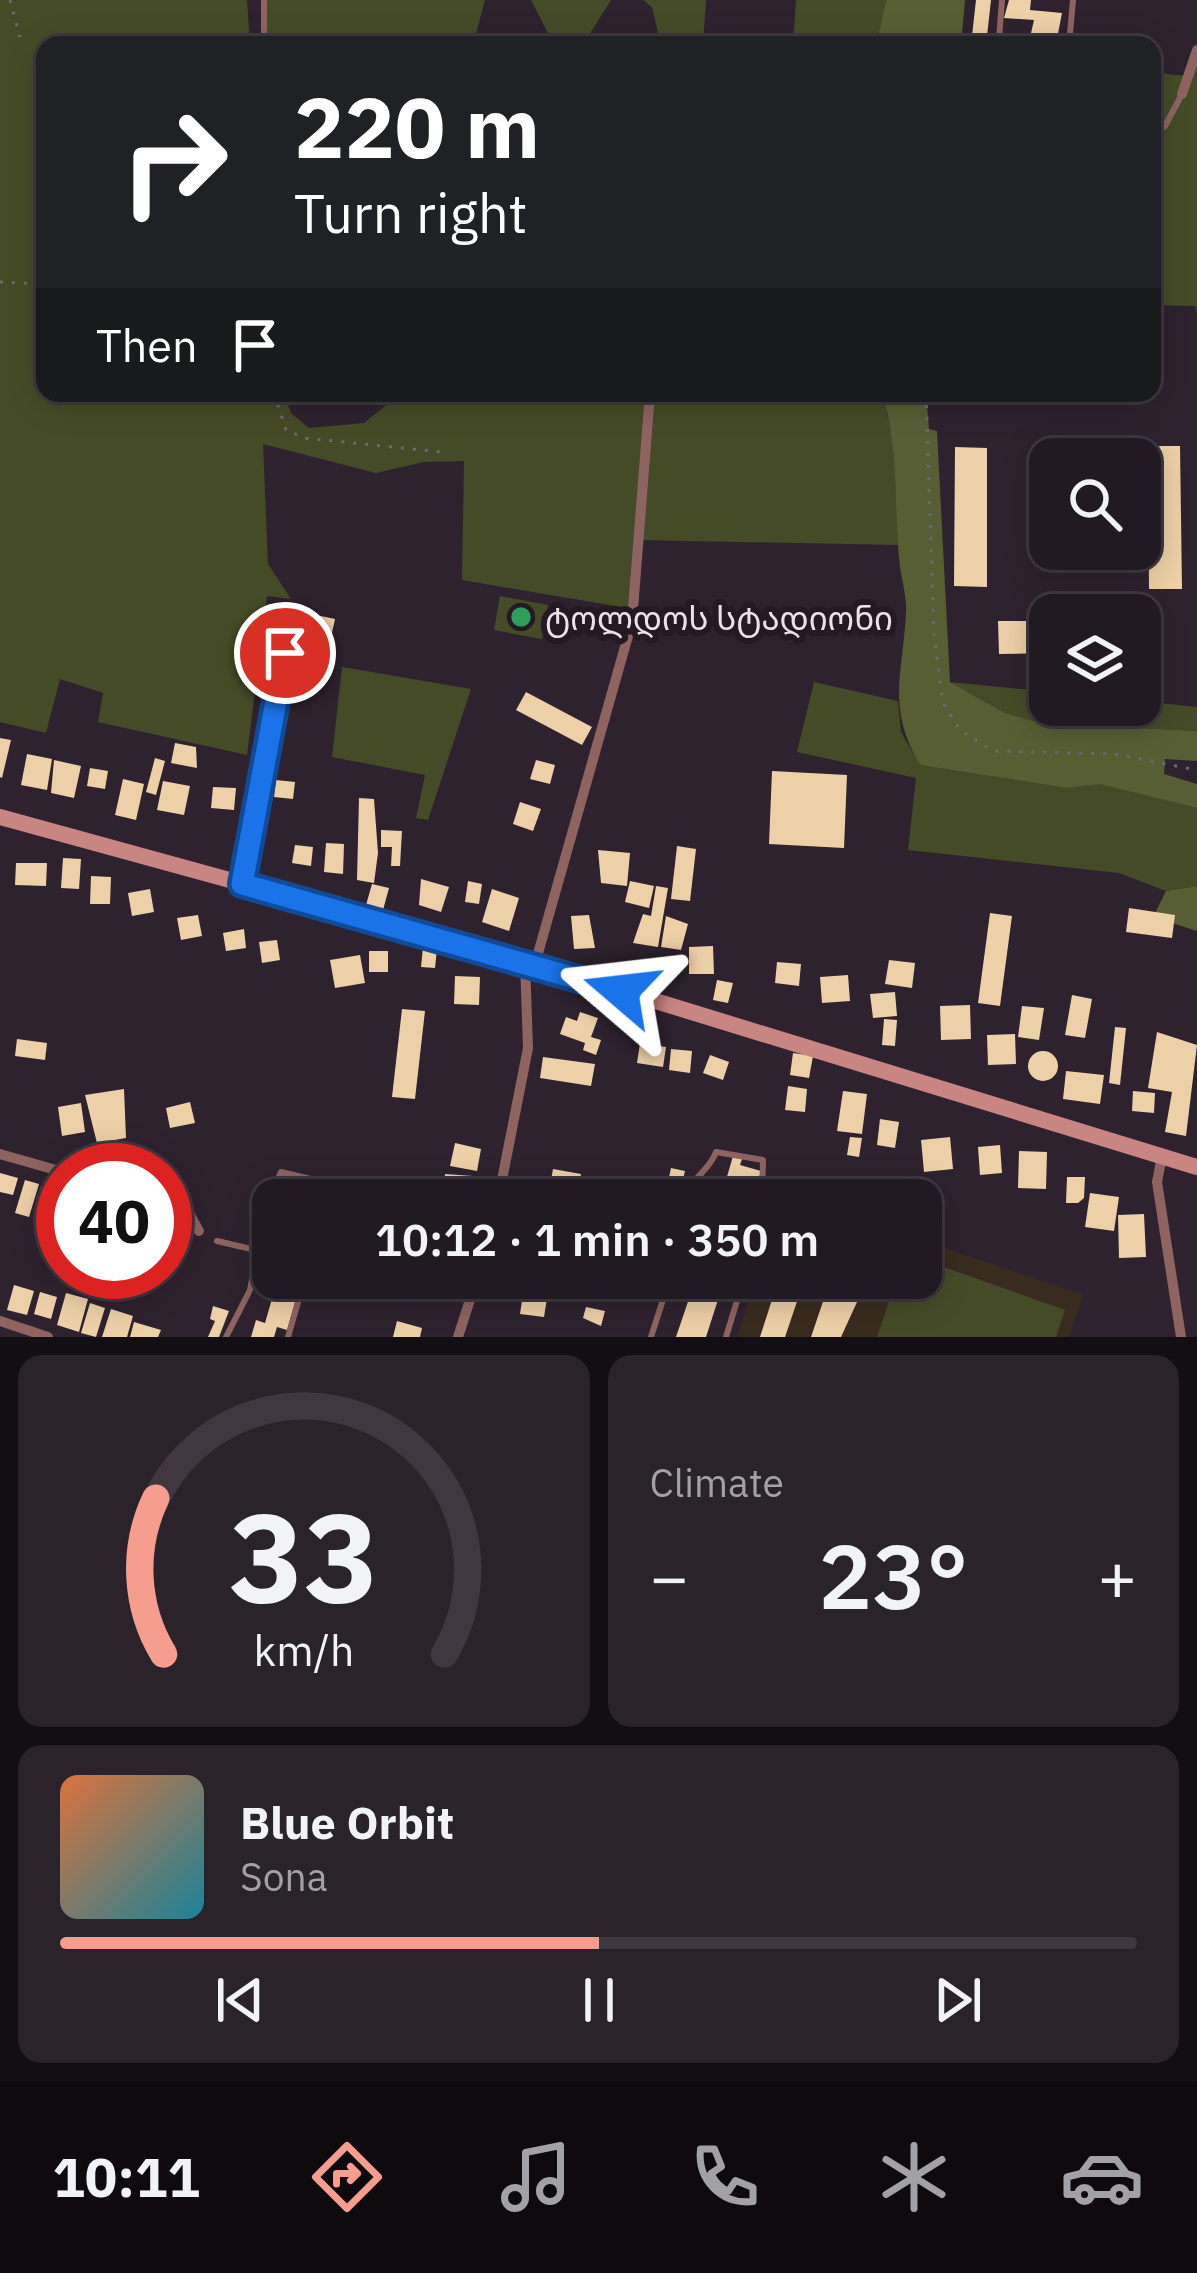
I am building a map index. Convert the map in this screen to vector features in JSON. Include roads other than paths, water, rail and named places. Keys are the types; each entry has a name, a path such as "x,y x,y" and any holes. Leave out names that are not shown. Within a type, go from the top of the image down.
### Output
{"street":[{"path":"1182,94 1197,50"},
{"path":"504,1179 528,1048 530,963 632,622 649,402"},
{"path":"242,884 285,653"},
{"path":"0,817 530,963 1197,1167"},
{"path":"0,1154 36,1164"},
{"path":"1162,1156 1157,1181 1181,1337"},
{"path":"192,1219 199,1231"},
{"path":"458,1337 470,1299"},
{"path":"0,1322 48,1337"}],"lane":[{"path":"264,0 264,36"},
{"path":"999,36 1002,0"},
{"path":"1070,36 1073,0"},
{"path":"1161,129 1182,94"},
{"path":"693,1179 712,1164 716,1152 764,1160 763,1179"},
{"path":"279,1179 281,1172 311,1179"},
{"path":"217,1241 252,1248"},
{"path":"226,1337 252,1276"},
{"path":"288,1337 299,1299"},
{"path":"651,1337 663,1299"},
{"path":"726,1337 738,1299"}],"place":[{"name":"ტოლდოს სტადიონი","path":"521,617"}]}
